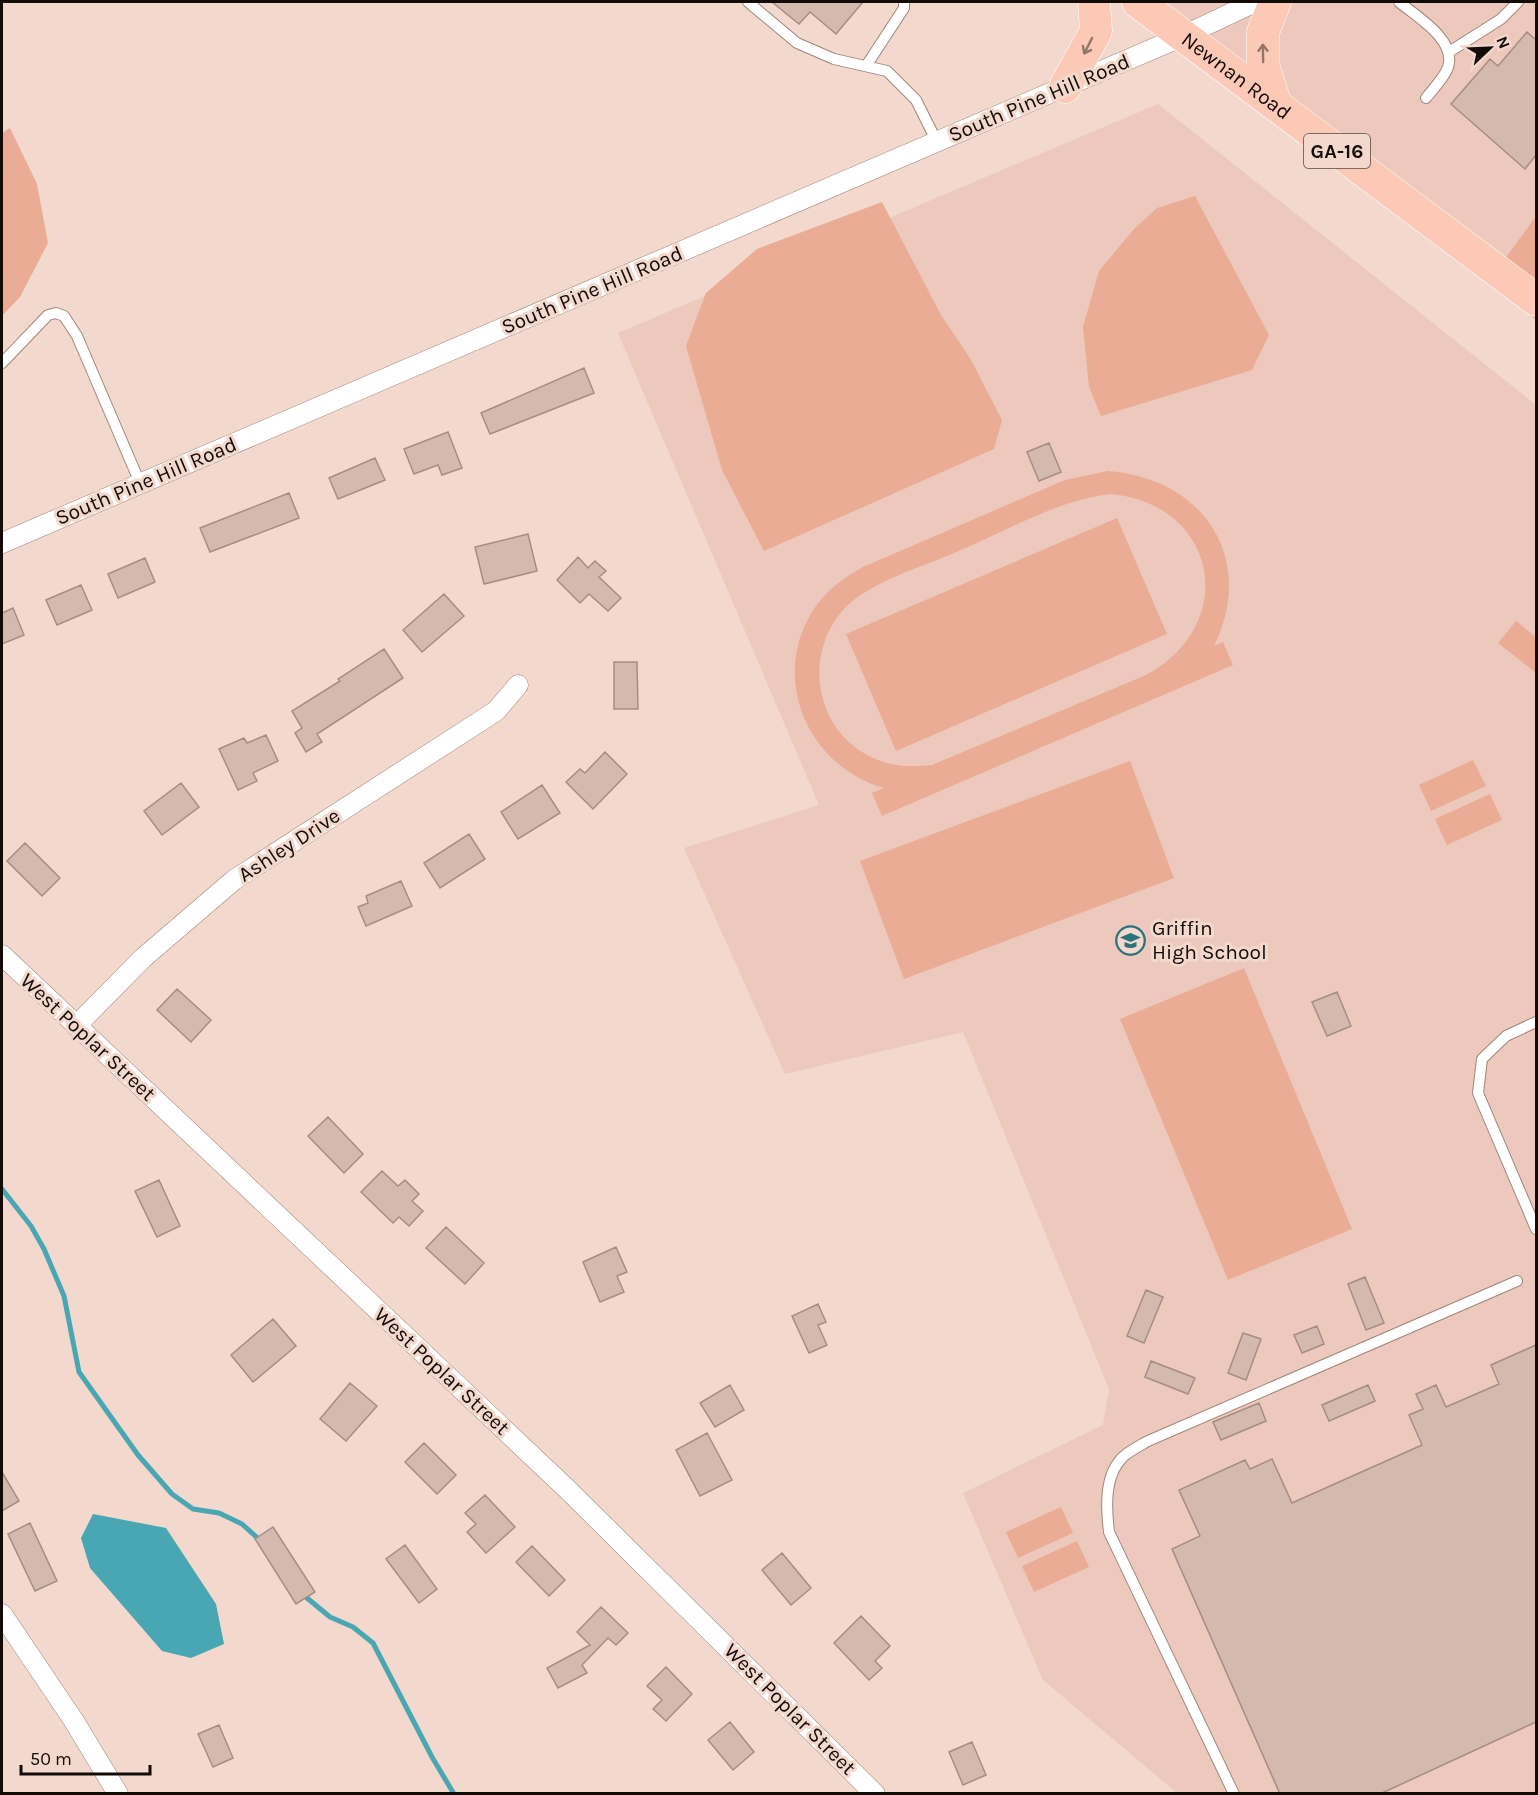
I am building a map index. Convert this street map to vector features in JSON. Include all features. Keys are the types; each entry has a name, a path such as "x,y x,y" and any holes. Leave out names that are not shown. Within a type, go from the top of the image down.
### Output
{"main road":[{"path":"1065,87 1096,31 1094,2"},
{"name":"Newnan Road","path":"1138,2 1536,300"},
{"path":"1275,2 1263,32 1263,65 1276,105"}],"street":[{"name":"South Pine Hill Road","path":"2,543 1065,87 1255,2"},
{"name":"Ashley Drive","path":"76,1026 143,958 234,880 496,711 518,685"},
{"name":"West Poplar Street","path":"2,955 566,1488 875,1794"},
{"path":"2,1614 74,1721 118,1794"}],"lane":[{"path":"748,2 797,43 834,59 887,71 916,100 937,142"},
{"path":"866,66 904,8 904,2"},
{"path":"1399,2 1445,42 1449,52 1449,67 1426,98"},
{"path":"1449,52 1501,19 1518,2"},
{"path":"2,363 48,315 64,316 77,336 140,483"},
{"path":"1536,1022 1506,1035 1482,1059 1478,1093 1536,1229"},
{"path":"1234,1794 1109,1532 1105,1502 1114,1473 1124,1456 1148,1441 1517,1281"}],"shaded area":[{"path":"1129,2 1536,2 1536,216 1488,282"},
{"name":"Griffin High School","path":"1158,104 1536,405 1536,1793 1177,1793 1043,1680 963,1493 1103,1425 1109,1389 963,1032 785,1074 684,848 819,805 618,333"},
{"path":"10,128 37,184 48,243 20,297 2,316 2,133"},
{"path":"1195,196 1269,335 1252,370 1101,416 1089,387 1083,327 1099,271 1134,229 1157,208"},
{"path":"882,202 941,315 970,358 1002,420 994,449 764,551 722,470 686,346 706,293 757,249"},
{"path":"1536,216 1536,320 1488,282"},
{"path":"1108,471 1142,477 1171,489 1195,506 1213,528 1224,554 1229,583 1226,614 1214,646 1223,642 1233,665 882,816 872,793 884,788 858,777 835,761 817,741 804,718 797,692 795,665 800,638 812,612 835,586 863,567 1065,480","holes":["1110,494 1146,502 1174,519 1193,542 1204,569 1205,598 1196,626 1176,653 1146,675 932,765 905,766 878,760 857,749 841,733 829,715 822,694 819,672 822,650 830,628 844,609 855,599 883,582 1072,502"]},
{"path":"1117,518 1167,634 896,751 846,634"},
{"path":"1516,621 1536,637 1536,673 1498,643"},
{"path":"1473,760 1486,786 1431,811 1419,785"},
{"path":"1130,761 1174,878 904,979 860,861"},
{"path":"1490,794 1502,820 1447,845 1435,819"},
{"path":"1244,968 1352,1229 1228,1280 1120,1019"},
{"path":"1061,1507 1073,1533 1018,1558 1006,1532"},
{"path":"1077,1541 1089,1567 1034,1592 1022,1566"}],"water":[{"path":"93,1514 166,1528 216,1604 224,1644 191,1658 162,1651 90,1568 81,1538"}],"building":[{"path":"772,2 863,2 836,34 810,12 799,24"},
{"path":"1527,32 1536,40 1536,155 1525,169 1451,104 1490,59 1498,66"},
{"path":"584,368 594,393 490,434 481,413"},
{"path":"448,432 462,468 442,475 438,465 414,474 404,449"},
{"path":"1049,443 1061,472 1039,481 1027,452"},
{"path":"375,458 385,480 338,499 329,478"},
{"path":"289,493 299,518 210,552 200,528"},
{"path":"528,534 537,571 484,584 475,547"},
{"path":"578,557 588,568 595,561 606,571 599,577 621,598 608,611 589,594 580,603 557,580"},
{"path":"145,558 155,582 118,598 108,574"},
{"path":"81,585 92,610 57,625 46,600"},
{"path":"444,594 464,616 422,652 403,630"},
{"path":"13,608 24,635 2,644 2,613"},
{"path":"384,649 403,678 317,734 322,742 306,752 295,733 302,728 292,711 340,681 338,679"},
{"path":"614,662 637,662 638,709 614,709"},
{"path":"266,735 278,761 253,773 257,781 238,790 219,749 244,738 247,743"},
{"path":"605,752 627,774 593,809 566,782 580,769 585,773"},
{"path":"181,783 199,807 162,835 144,811"},
{"path":"542,785 560,813 518,839 501,812"},
{"path":"469,834 485,859 440,888 424,863"},
{"path":"25,843 60,878 42,896 7,861"},
{"path":"401,881 412,906 366,926 358,907 368,903 366,896"},
{"path":"177,989 211,1020 191,1042 157,1010"},
{"path":"1337,992 1351,1026 1327,1036 1312,1002"},
{"path":"328,1117 363,1154 344,1173 308,1136"},
{"path":"382,1171 398,1186 405,1180 419,1194 412,1201 423,1211 409,1226 399,1217 393,1223 361,1192"},
{"path":"159,1180 180,1226 157,1237 135,1191"},
{"path":"446,1227 484,1263 465,1284 426,1248"},
{"path":"616,1247 627,1272 617,1276 624,1292 600,1302 583,1262"},
{"path":"1365,1277 1384,1323 1366,1330 1348,1284"},
{"path":"1146,1290 1163,1297 1144,1343 1127,1336"},
{"path":"818,1304 826,1322 818,1325 827,1345 809,1353 792,1316"},
{"path":"273,1319 296,1346 253,1382 231,1355"},
{"path":"1317,1326 1324,1344 1302,1353 1294,1335"},
{"path":"1243,1333 1261,1339 1246,1380 1228,1373"},
{"path":"1536,1345 1536,1722 1380,1794 1280,1794 1172,1549 1200,1536 1179,1490 1245,1460 1250,1469 1272,1459 1292,1503 1422,1445 1409,1415 1423,1409 1416,1394 1436,1385 1446,1407 1499,1384 1491,1365"},
{"path":"1151,1361 1195,1378 1188,1394 1145,1377"},
{"path":"350,1383 377,1406 346,1441 320,1419"},
{"path":"730,1385 744,1410 715,1427 700,1403"},
{"path":"1368,1385 1375,1401 1329,1421 1322,1405"},
{"path":"1259,1403 1266,1421 1221,1440 1213,1422"},
{"path":"707,1433 732,1480 700,1496 676,1450"},
{"path":"424,1443 456,1475 437,1494 405,1462"},
{"path":"2,1472 19,1501 2,1511"},
{"path":"485,1495 515,1527 486,1553 467,1532 476,1524 465,1513"},
{"path":"30,1523 57,1581 35,1591 8,1534"},
{"path":"273,1527 315,1592 296,1604 255,1539"},
{"path":"405,1545 437,1589 419,1603 386,1559"},
{"path":"532,1546 565,1580 549,1596 516,1562"},
{"path":"782,1553 811,1588 791,1605 762,1570"},
{"path":"601,1607 628,1633 616,1645 608,1638 582,1665 587,1673 558,1688 547,1668 590,1645 577,1632"},
{"path":"861,1616 890,1646 875,1661 882,1668 869,1680 834,1643"},
{"path":"666,1667 692,1694 666,1721 653,1709 662,1700 647,1686"},
{"path":"730,1722 754,1752 733,1770 708,1740"},
{"path":"219,1725 233,1758 213,1767 198,1734"},
{"path":"972,1742 986,1775 963,1785 949,1752"}],"waterway":[{"path":"2,1189 31,1226 44,1249 64,1296 79,1372 138,1455 172,1494 193,1509 219,1513 242,1524 261,1541"},
{"path":"301,1593 330,1617 353,1627 373,1643 432,1757 454,1794"}],"place":[{"name":"Griffin High School","path":"1131,940"}]}
